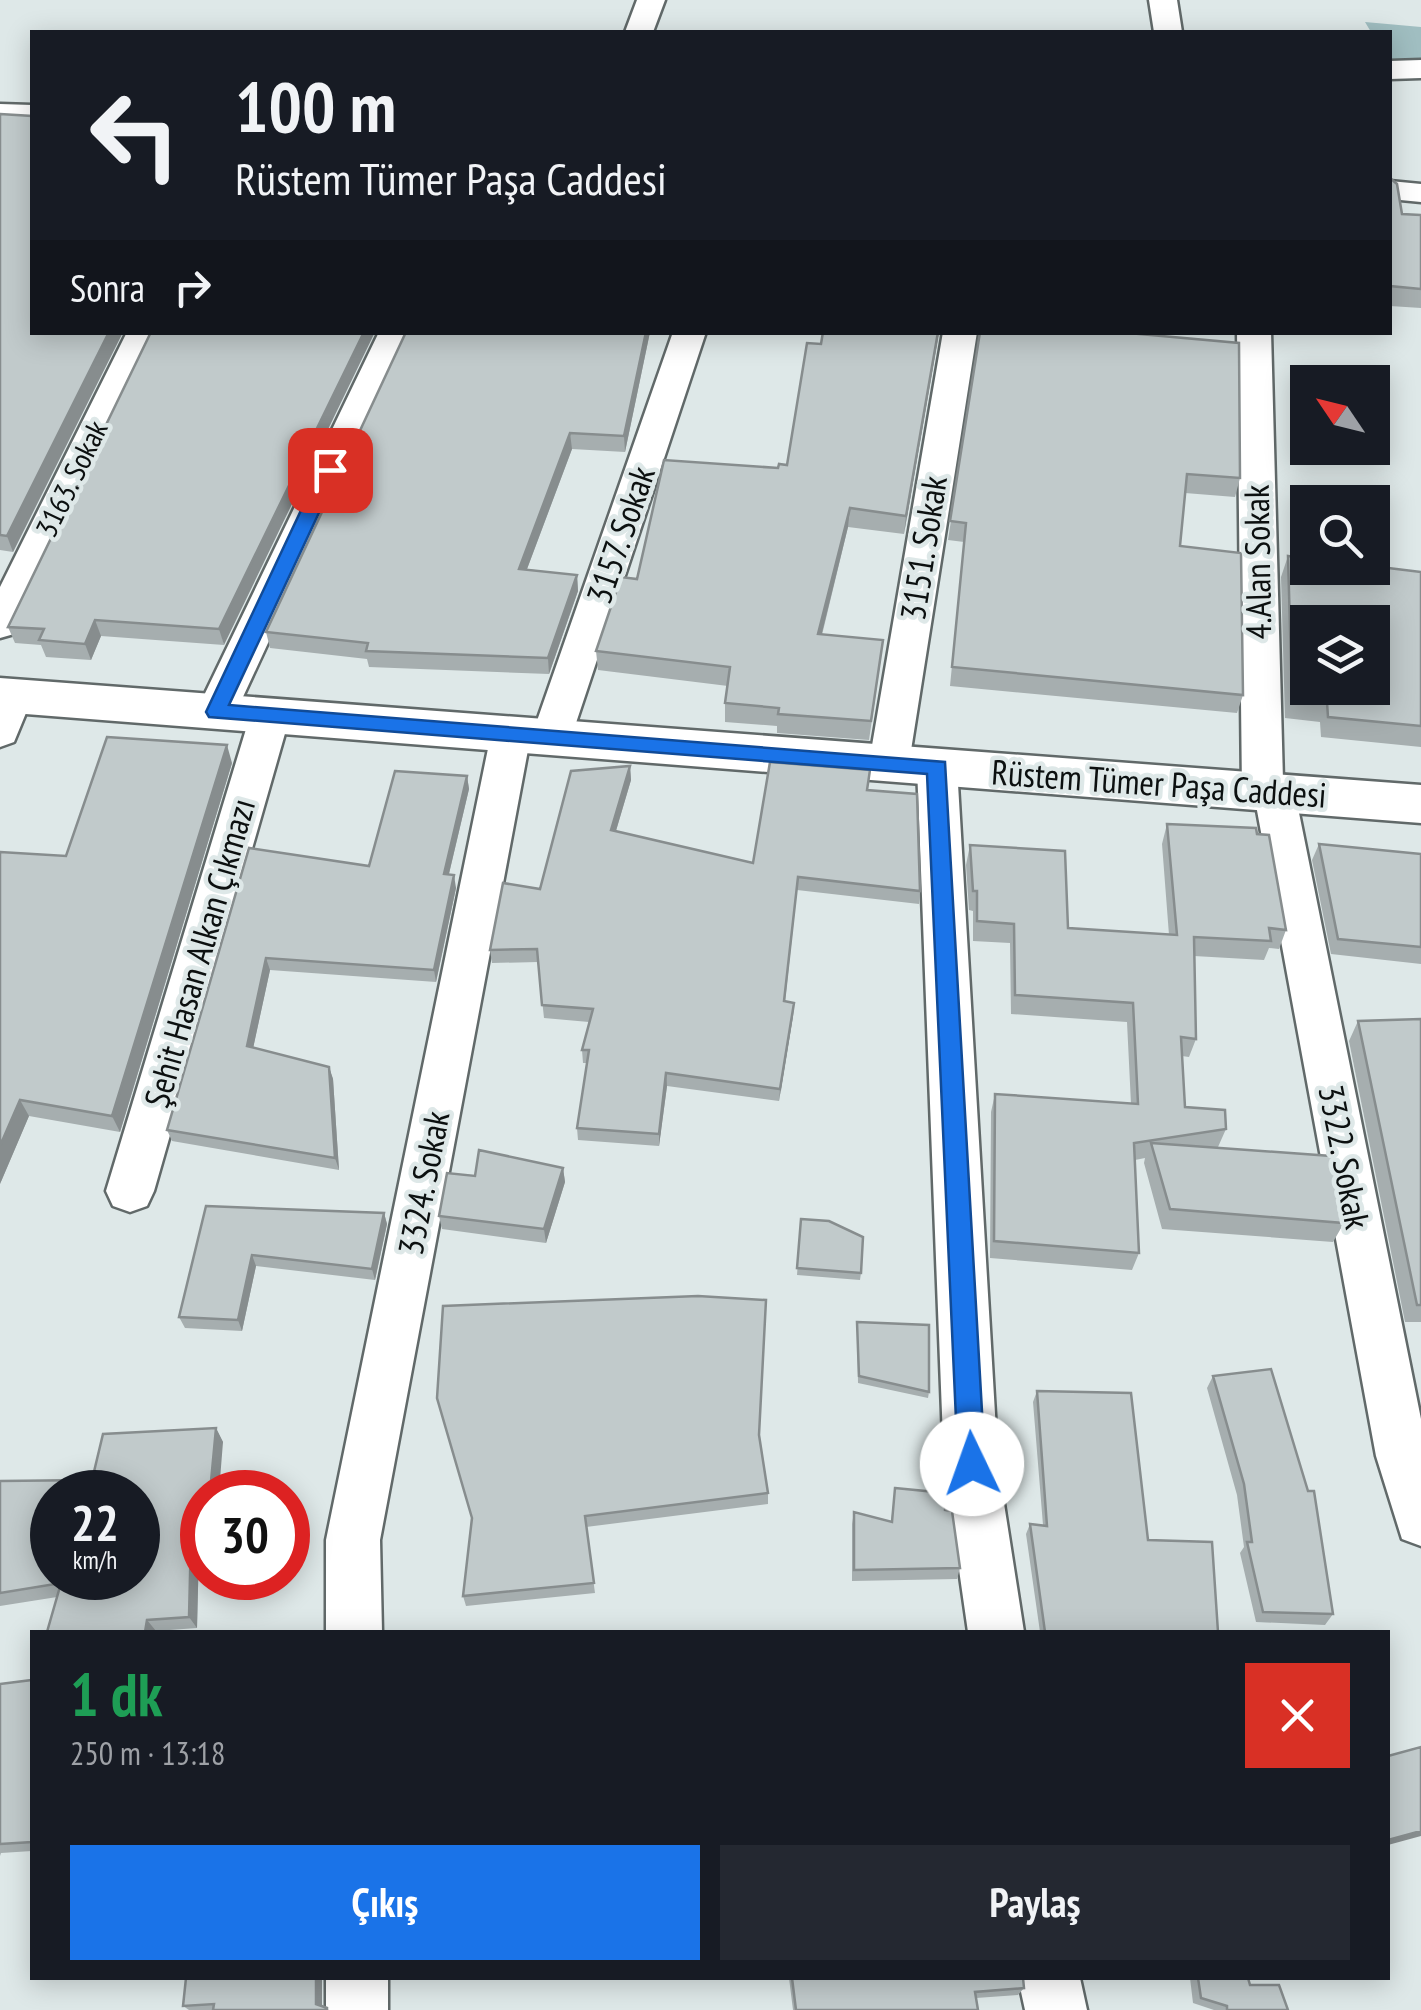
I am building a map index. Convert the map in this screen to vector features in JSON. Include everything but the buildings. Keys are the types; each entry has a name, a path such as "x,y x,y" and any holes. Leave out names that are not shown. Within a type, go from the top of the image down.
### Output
{"street":[{"path":"640,30 652,0"},
{"path":"1163,0 1168,30"},
{"path":"1392,70 1421,69"},
{"path":"0,113 30,114"},
{"path":"1392,190 1421,193"},
{"name":"3163. Sokak","path":"0,625 143,335"},
{"path":"216,712 395,335"},
{"name":"3157. Sokak","path":"531,736 689,335"},
{"name":"3151. Sokak","path":"889,763 960,335"},
{"name":"4.Alan Sokak","path":"1254,335 1269,792"},
{"name":"Rüstem Tümer Paşa Caddesi","path":"4,708 216,712 1421,804"},
{"name":"Şehit Hasan Alkan Çıkmazı","path":"130,1191 270,716"},
{"name":"3324. Sokak","path":"354,1630 354,1540 531,736"},
{"path":"937,767 972,1464 996,1630"},
{"name":"3322. Sokak","path":"1269,792 1402,1456 1421,1520"},
{"path":"357,1980 357,2010"},
{"path":"1049,1980 1056,2010"}],"shaded area":[{"path":"1365,22 1421,27 1421,66 1392,61 1392,30 1370,30"}],"route":[{"path":"330,470 216,712 937,767 972,1464"}]}
